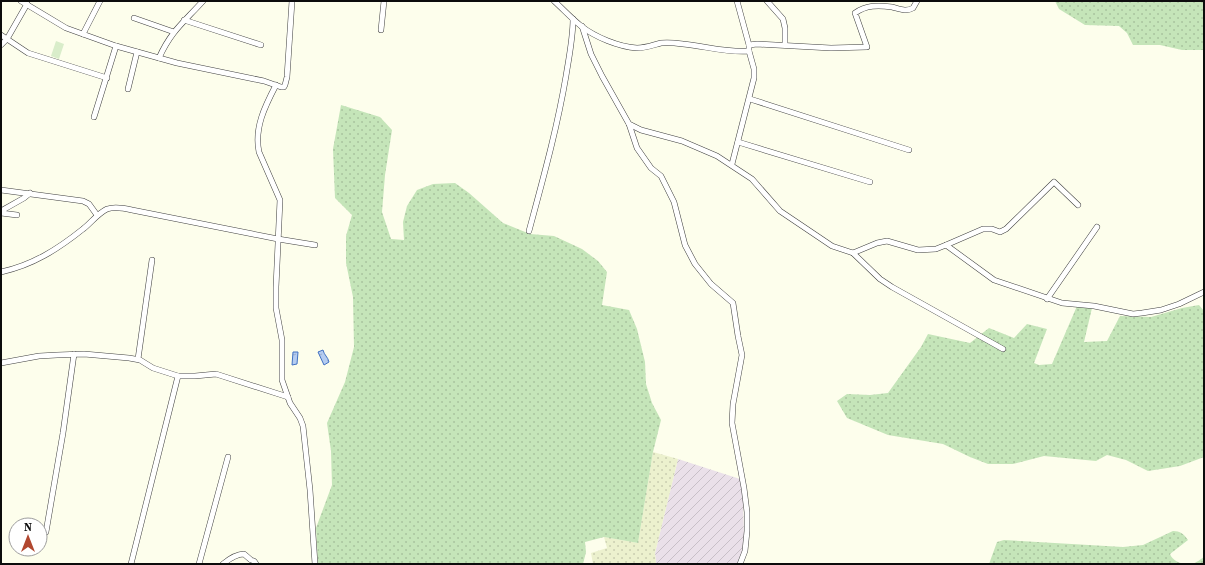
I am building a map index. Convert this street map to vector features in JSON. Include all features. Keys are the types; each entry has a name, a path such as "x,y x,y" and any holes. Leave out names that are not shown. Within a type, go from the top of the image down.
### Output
{"street":[{"path":"21,1 66,28 116,46 159,58 264,81 284,87 286,85 287,77 292,1"},
{"path":"83,34 100,1"},
{"path":"159,58 165,45 174,32 203,1"},
{"path":"381,30 384,1"},
{"path":"554,1 582,26 608,40 622,45 637,48 663,43 676,43 737,52 749,51"},
{"path":"732,164 750,99 754,78 754,69 749,51 749,45 737,1"},
{"path":"767,1 783,19 785,28 785,45"},
{"path":"749,45 785,45 831,48 867,47 855,13 869,6 879,6 907,11 913,8 917,1"},
{"path":"1,45 7,39 28,4"},
{"path":"134,18 174,32"},
{"path":"529,230 552,150 562,103 571,48 573,19"},
{"path":"184,20 261,44"},
{"path":"582,26 591,54 629,124 637,148 652,168 661,176 674,202 685,246 695,264 711,284 733,303 742,355 733,404 732,422 747,512 745,551 740,564"},
{"path":"1,36 28,53 107,78"},
{"path":"94,117 116,46"},
{"path":"128,89 137,52"},
{"path":"276,85 261,116 258,145 266,170 280,200 276,308 282,340 282,380 288,398 303,426 310,490 315,564"},
{"path":"750,99 909,150"},
{"path":"629,124 641,130 682,141 732,164 758,184 780,211 832,246 853,253 892,287 1003,349"},
{"path":"738,142 870,182"},
{"path":"853,253 877,243 887,241 918,250 946,245 984,229 992,229 1000,232 1006,229 1054,182 1078,205"},
{"path":"1,190 83,201 89,204 97,216"},
{"path":"1,212 30,194"},
{"path":"1,272 25,265 47,255 65,243 86,227 97,216 108,209 121,208 315,245"},
{"path":"1,212 17,215"},
{"path":"1047,299 1097,227"},
{"path":"946,245 994,280 1062,303 1094,306 1133,314 1151,312 1173,306 1204,292"},
{"path":"138,359 152,260"},
{"path":"1,363 39,356 74,354 138,359 153,368 178,376 216,374 288,398"},
{"path":"48,520 74,354"},
{"path":"131,564 178,376"},
{"path":"199,564 228,457"},
{"path":"223,564 229,559 240,554 247,555 256,564"}],"shaded area":[{"path":"678,459 740,479 743,499 744,534 742,552 737,564 656,564 655,553"}],"green space":[{"path":"1055,1 1204,1 1204,50 1182,50 1160,45 1133,45 1127,33 1119,26 1085,25 1059,9"},
{"path":"56,41 64,44 59,59 51,56"},
{"path":"341,105 380,117 392,130 385,175 382,212 391,239 404,240 403,222 407,206 417,190 433,184 455,183 469,193 503,223 530,234 554,236 582,249 598,261 607,272 602,305 629,310 637,329 645,362 646,384 652,403 661,420 653,452 638,543 604,537 585,542 586,552 583,564 318,563 316,528 332,485 331,451 327,423 345,382 354,347 353,297 346,263 346,236 352,215 335,198 333,149"},
{"path":"1199,305 1204,311 1204,457 1180,466 1148,471 1126,460 1107,455 1096,461 1044,456 1013,464 988,464 943,444 888,435 847,418 837,401 847,394 870,395 888,393 921,347 928,334 970,343 989,328 1014,338 1027,324 1047,329 1034,363 1039,365 1052,364 1077,306 1092,308 1084,342 1107,341 1120,316 1151,317 1182,308"},
{"path":"653,452 678,459 655,553 656,564 593,564 591,553 607,548 604,537 638,543"},
{"path":"1173,531 1182,533 1188,540 1170,554 1176,561 1185,564 989,564 997,542 1004,540 1123,547 1143,545"},
{"path":"1204,557 1204,564 1192,564 1197,562"}],"water":[{"path":"323,350 329,362 324,365 318,352"},
{"path":"293,352 298,352 297,364 292,365"}]}
